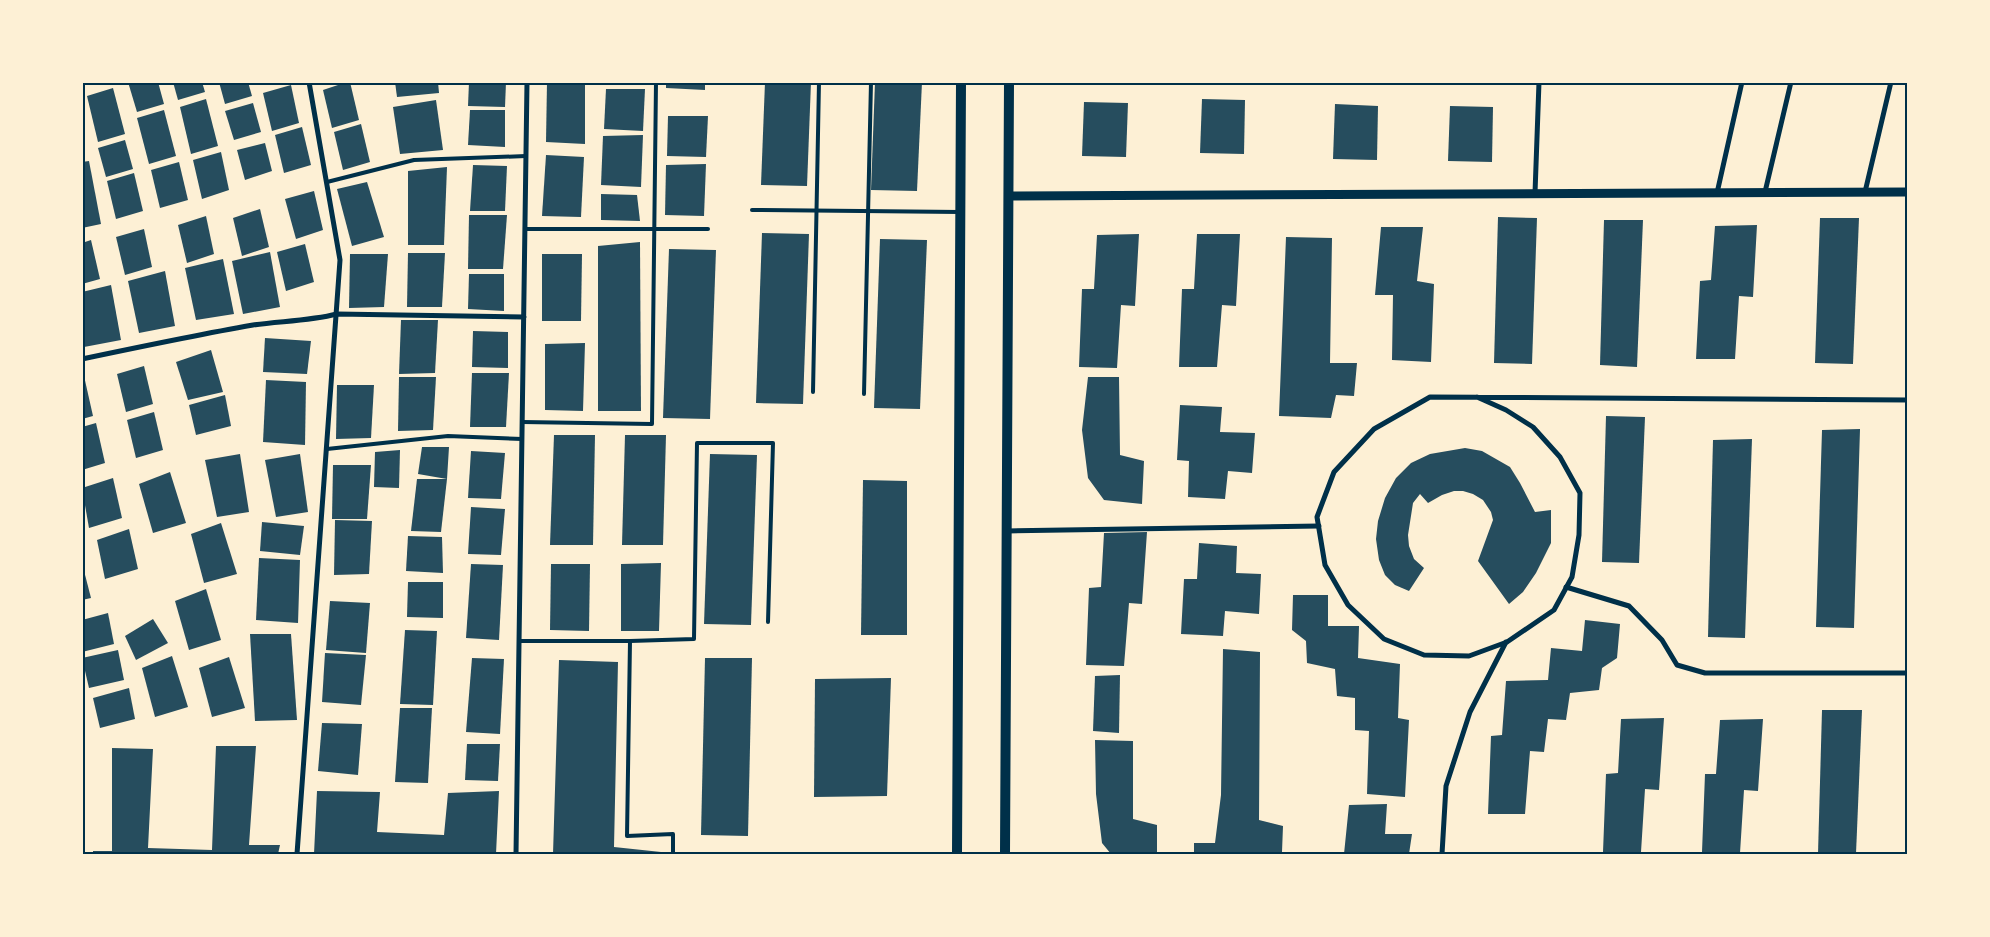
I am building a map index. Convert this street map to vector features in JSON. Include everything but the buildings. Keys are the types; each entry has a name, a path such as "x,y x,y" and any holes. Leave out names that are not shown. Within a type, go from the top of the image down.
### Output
{"main road":[{"path":"957,854 961,82"},
{"path":"1005,854 1009,82"}],"street":[{"path":"297,854 340,260 309,82"},
{"path":"516,854 527,82"},
{"path":"1534,193 1539,82"},
{"path":"1717,193 1742,82"},
{"path":"1766,192 1791,82"},
{"path":"1865,192 1891,82"},
{"path":"1009,196 1908,192"},
{"path":"82,359 256,325 319,319 336,314 524,317"},
{"path":"1477,397 1506,410 1533,426 1560,457 1580,493 1579,535 1572,577 1554,610 1507,642 1469,656 1424,655 1384,639 1348,605 1325,565 1318,517 1334,472 1374,429 1430,397 1477,397 1908,400"},
{"path":"1007,530 1319,526"},
{"path":"1566,587 1629,606 1662,640 1677,665 1705,673 1908,674"},
{"path":"1442,854 1446,786 1470,712 1507,642"}],"lane":[{"path":"522,422 652,424 656,82"},
{"path":"813,392 819,82"},
{"path":"864,394 871,82"},
{"path":"327,182 414,160 526,156"},
{"path":"752,210 960,212"},
{"path":"525,229 708,229"},
{"path":"327,449 448,436 522,439"},
{"path":"519,640 630,641 694,639 697,443 772,442 768,622"},
{"path":"630,641 627,836 674,834 673,854"}]}
